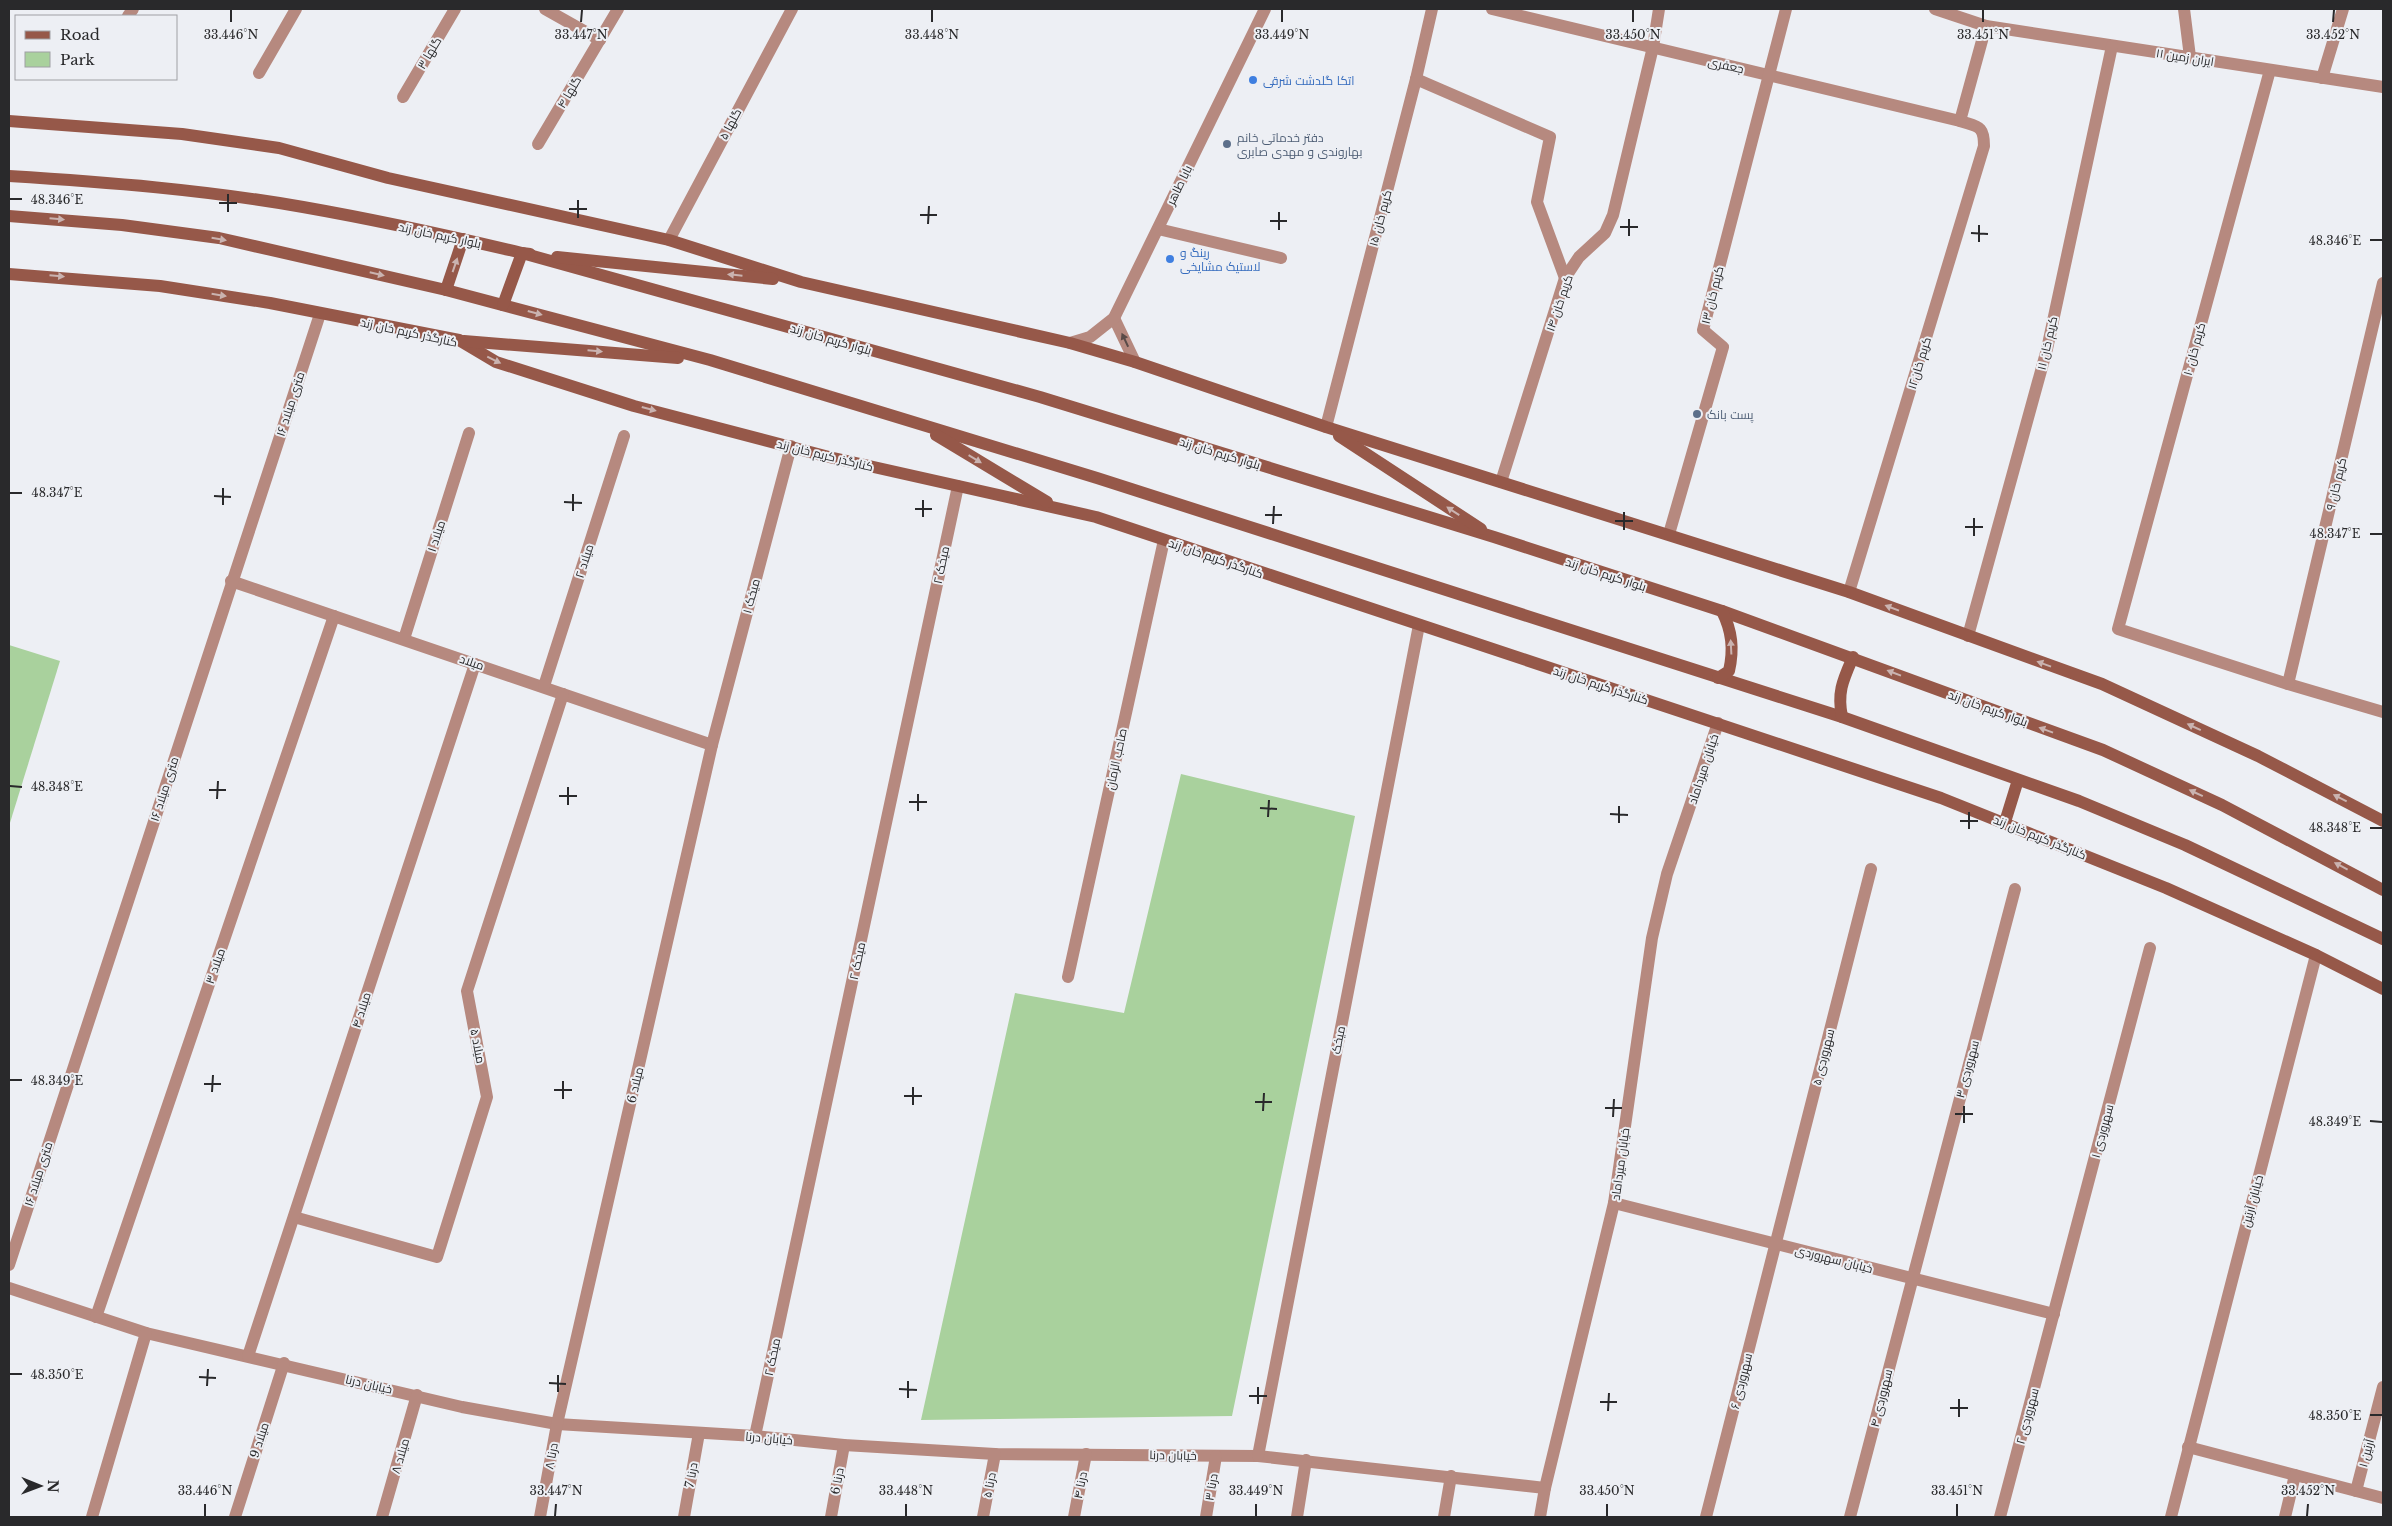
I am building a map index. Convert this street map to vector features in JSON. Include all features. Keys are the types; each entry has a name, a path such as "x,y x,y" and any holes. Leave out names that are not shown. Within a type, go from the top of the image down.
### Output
{"main road":[{"path":"9,121 182,134 279,148 388,178 669,240 801,282 1070,343 1135,362 1326,427 1849,592 2102,684 2258,756 2383,820"},
{"name":"بلوار کریم خان زند","path":"9,176 110,182 226,195 303,207 463,239 522,253 1040,397 1494,538 1722,611 1853,657 2103,750 2222,805 2383,890"},
{"path":"9,216 122,225 219,238 446,290 710,360 918,425 1097,478 1842,717 2079,802 2185,845 2383,939"},
{"path":"446,290 463,239"},
{"path":"502,305 522,253 801,282"},
{"name":"کنارگذر کریم خان زند","path":"9,274 160,286 270,303 459,340 496,362 634,406 790,446 1096,517 1941,798 2166,888 2316,954 2383,989"},
{"path":"459,340 710,360"},
{"path":"918,425 1058,508"},
{"path":"1326,427 1494,538"},
{"path":"1718,678 1729,671 1732,658 1731,628 1722,611"},
{"path":"1842,717 1839,704 1841,684 1853,657"},
{"path":"2005,822 2018,780"}],"street":[{"path":"258,73 296,9"},
{"name":"گلها ۳","path":"403,97 455,9"},
{"path":"545,9 600,40"},
{"name":"گلها ۴","path":"538,144 618,9"},
{"name":"گلها ۵","path":"669,240 792,9"},
{"name":"بابا طاهر","path":"1114,318 1265,9"},
{"name":"کریم خان ۱۵","path":"1326,427 1416,79 1432,9"},
{"name":"جعفری","path":"1492,9 1960,121 1980,128 1984,133"},
{"name":"کریم خان ۱۴","path":"1501,482 1565,278 1579,257 1605,233 1613,215 1653,47 1659,9"},
{"path":"1768,75 1786,9"},
{"name":"ایران زمین ۱۱","path":"1935,9 1986,26 2383,87"},
{"path":"2184,9 2190,57"},
{"path":"2322,78 2343,9"},
{"path":"1960,121 1986,26"},
{"name":"کریم خان ۱۱","path":"1968,636 2047,349 2112,46"},
{"name":"کریم خان ۱۰","path":"2270,70 2118,629 2288,684"},
{"name":"کریم خان ۱۳","path":"1669,534 1723,347 1703,330 1768,75"},
{"path":"1416,79 1550,137 1537,202 1565,278"},
{"name":"کریم خان۱۲","path":"1849,592 1984,146 1984,133"},
{"path":"1158,229 1281,258"},
{"name":"کریم خان ۹","path":"2288,684 2383,283"},
{"name":"۱۶ متری میلاد","path":"9,1265 231,581 320,314"},
{"path":"1070,343 1090,337 1114,318 1135,362"},
{"name":"میلاد ۱","path":"404,639 469,433"},
{"name":"میلاد ۲","path":"544,686 624,436"},
{"name":"میخک ۱","path":"712,745 790,446"},
{"name":"میخک ۲","path":"755,1436 958,486"},
{"name":"صاحب الزمان","path":"1068,977 1164,540"},
{"name":"میلاد","path":"231,581 544,686 712,745"},
{"name":"میلاد ۳","path":"96,1317 334,616"},
{"name":"میخک","path":"1258,1456 1418,625"},
{"name":"میلاد ۴","path":"248,1356 474,664"},
{"path":"2288,684 2383,712"},
{"name":"میلاد ۵","path":"294,1217 437,1257 487,1097 467,991 563,694"},
{"name":"خیابان میرداماد","path":"1540,1517 1545,1488 1614,1203 1652,938 1668,874 1718,724"},
{"name":"میلاد 6","path":"557,1424 712,745"},
{"name":"سهروردی ۵","path":"1775,1245 1871,869"},
{"name":"سهروردی ۳","path":"1911,1279 2015,889"},
{"name":"سهروردی ۱","path":"2054,1314 2150,948"},
{"name":"خیابان آرتین","path":"2171,1517 2316,954"},
{"name":"خیابان سهروردی","path":"1614,1203 2054,1314"},
{"name":"سهروردی ۶","path":"1706,1517 1775,1245"},
{"name":"سهروردی ۴","path":"1850,1517 1911,1279"},
{"name":"خیابان درنا","path":"9,1288 146,1333 462,1407 557,1424 755,1436 844,1445 996,1454 1258,1456 1451,1476 1545,1488"},
{"name":"سهروردی ۲","path":"2000,1517 2054,1314"},
{"path":"92,1517 146,1333"},
{"name":"میلاد 9","path":"235,1517 284,1364"},
{"name":"آرتین ۱","path":"2356,1491 2383,1387"},
{"name":"میلاد ۸","path":"382,1517 417,1396"},
{"name":"درنا ۸","path":"540,1517 557,1424"},
{"name":"درنا 7","path":"684,1517 699,1433"},
{"name":"درنا 6","path":"831,1517 844,1445"},
{"path":"2188,1447 2383,1498"},
{"name":"درنا ۵","path":"983,1517 996,1454"},
{"name":"درنا ۴","path":"1074,1517 1086,1454"},
{"name":"درنا ۳","path":"1206,1517 1216,1456"},
{"path":"1297,1517 1306,1460"},
{"path":"2285,1517 2295,1475"},
{"path":"1444,1517 1451,1476"}],"green space":[{"path":"9,645 60,661 9,826"},
{"path":"1181,774 1355,816 1232,1416 921,1420 1015,993 1124,1013"}],"place":[{"name":"اتکا گلدشت شرقی","path":"1253,80"},
{"name":"دفتر خدماتی خانم بهاروندی و مهدی صابری","path":"1227,144"},
{"name":"رینگ و لاستیک مشایخی","path":"1170,259"},
{"name":"پست بانک","path":"1697,414"}]}
